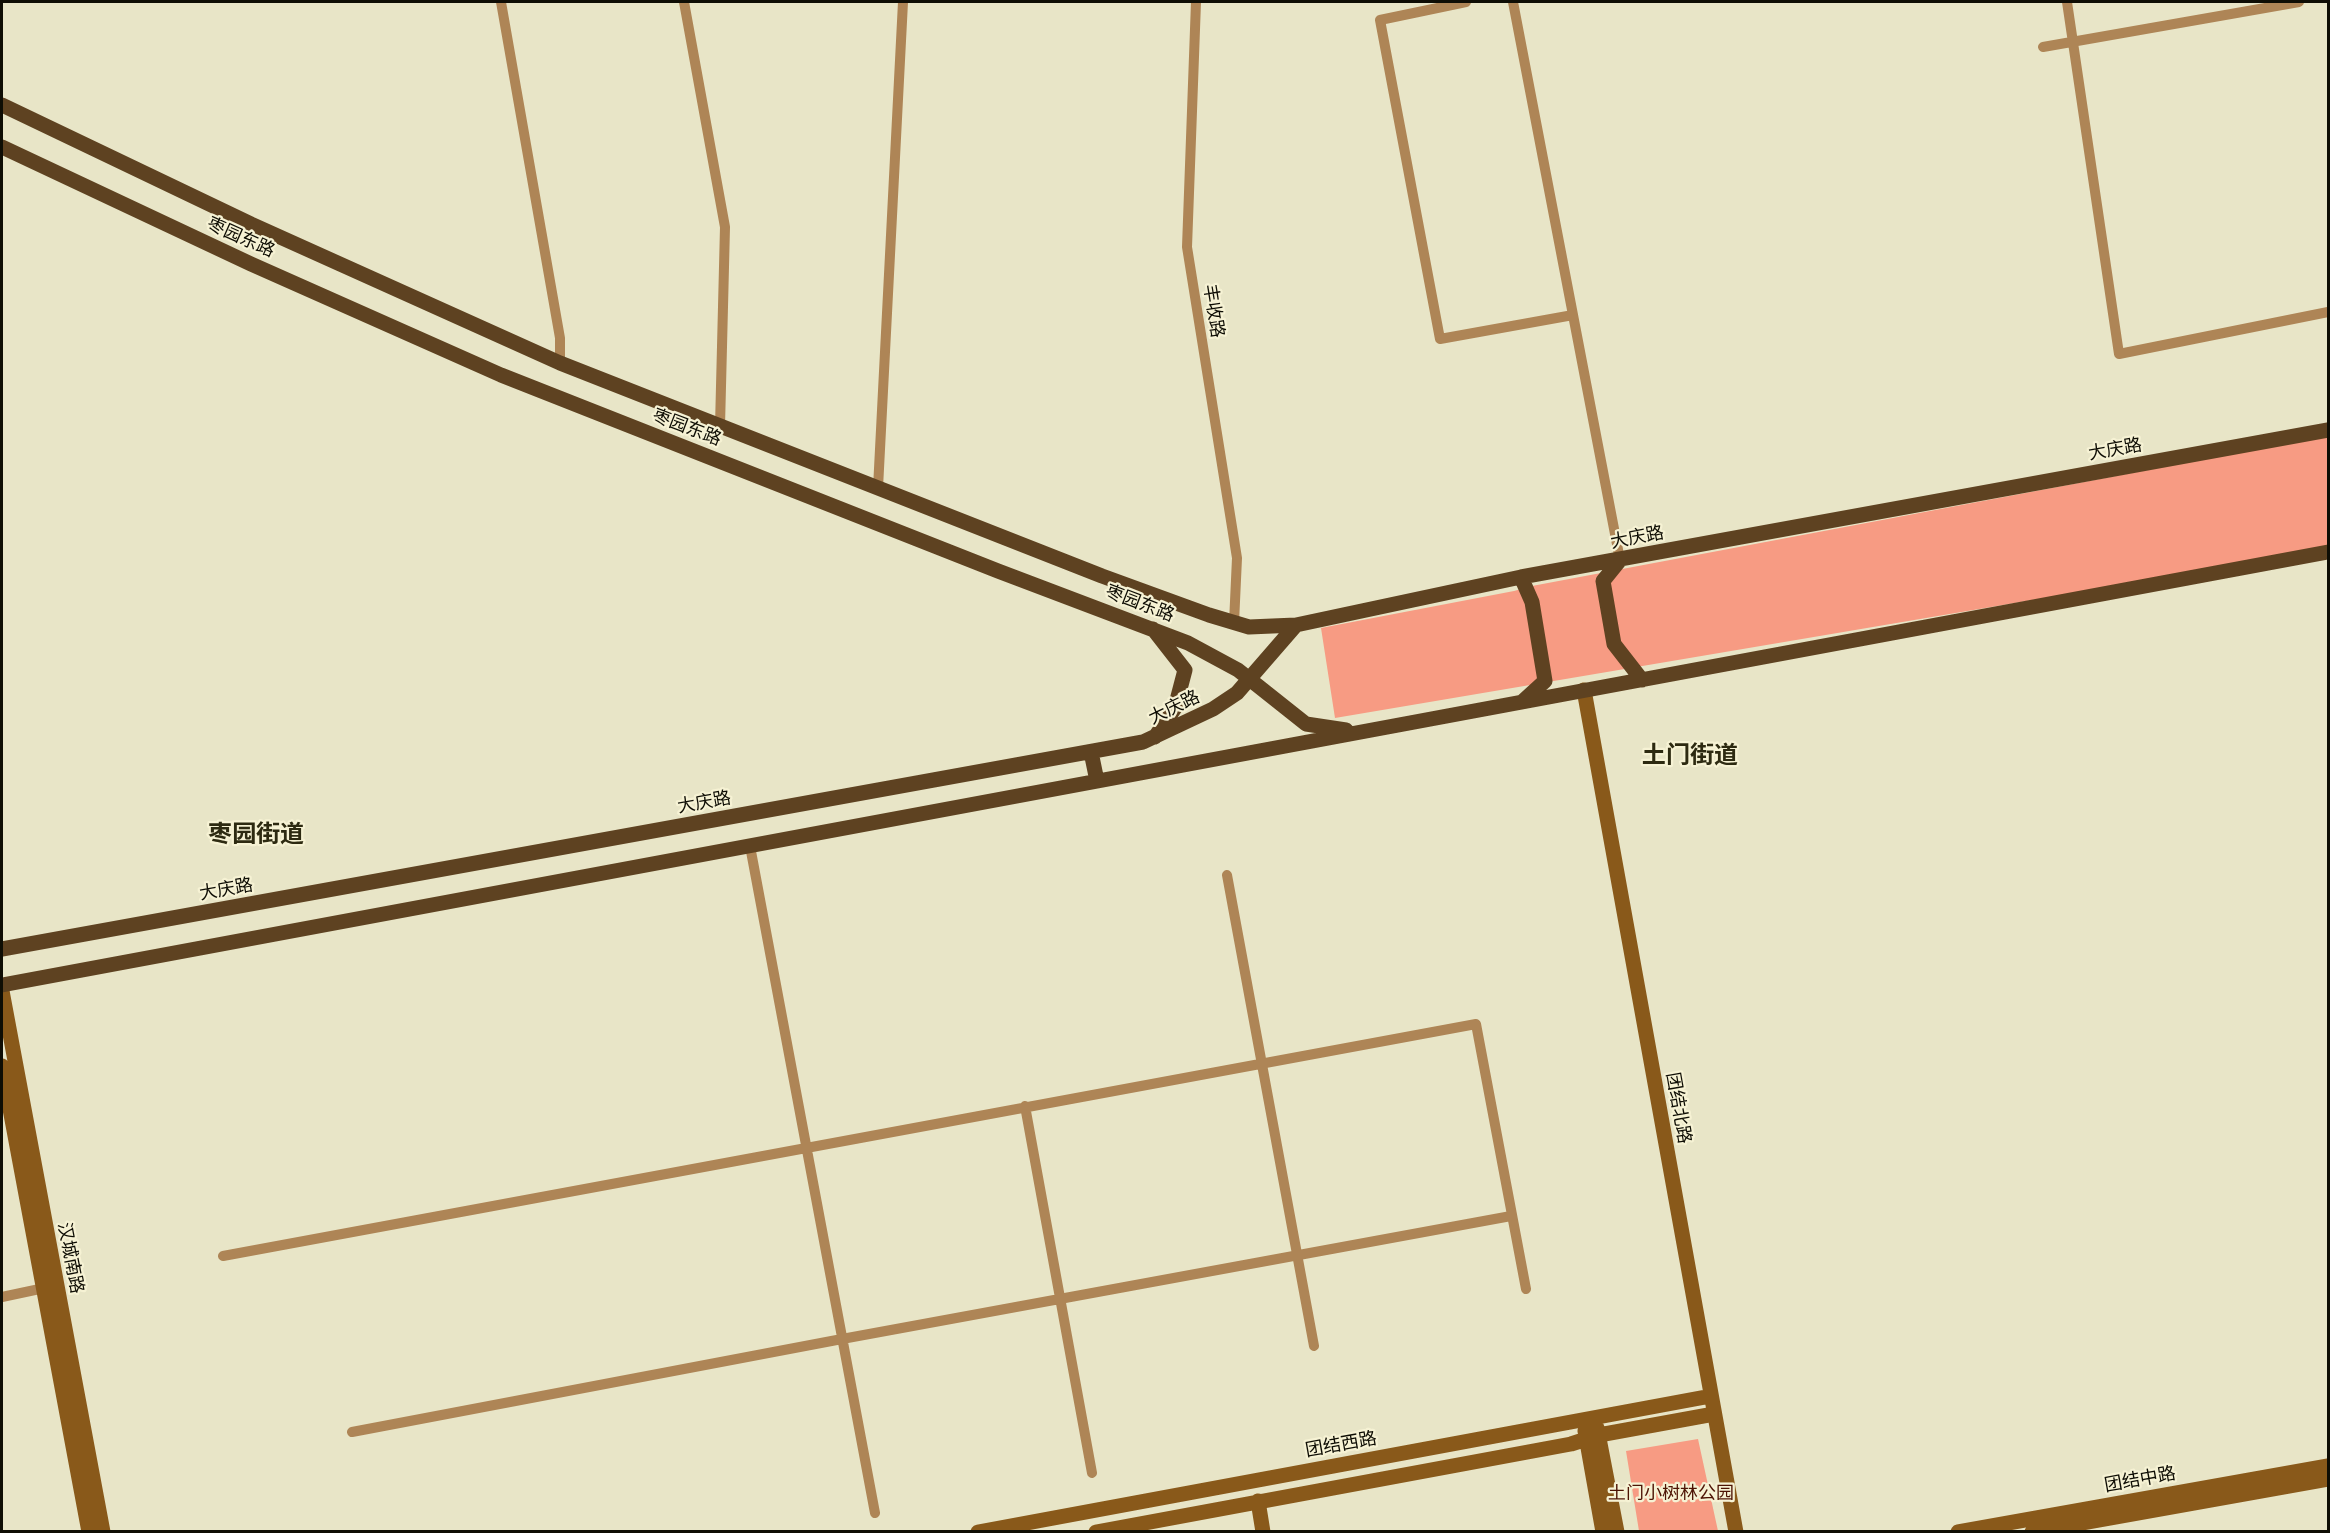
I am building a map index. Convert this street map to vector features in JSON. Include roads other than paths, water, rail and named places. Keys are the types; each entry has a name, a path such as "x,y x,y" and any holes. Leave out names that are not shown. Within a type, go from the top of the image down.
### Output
{"main road":[{"name":"枣园东路","path":"2,105 251,224 560,363 1102,576 1234,623 1249,627 1296,625"},
{"name":"枣园东路","path":"2,147 212,246 501,375 998,571 1188,643 1238,670 1306,724 1358,732"},
{"name":"大庆路","path":"2,949 1091,752 1154,738 1213,710 1237,693 1296,625 1521,577 2328,430"},
{"path":"2,985 2328,552"},
{"path":"1620,560 1604,581 1614,644 1642,680"},
{"path":"1521,577 1532,602 1545,681 1522,702"},
{"path":"1153,629 1185,670 1175,708 1154,738"},
{"path":"1091,752 1097,781"}],"street":[{"path":"501,2 560,338 560,363"},
{"path":"684,2 724,227 720,426"},
{"path":"878,488 903,2"},
{"name":"丰收路","path":"1196,2 1187,247 1237,558 1234,623"},
{"path":"1466,2 1380,20 1440,339 1573,315"},
{"path":"1513,2 1620,560"},
{"path":"2067,2 2075,43 2119,354 2328,312"},
{"path":"2043,47 2299,2"},
{"name":"团结北路","path":"1584,690 1736,1532"},
{"path":"750,846 875,1513"},
{"path":"1227,875 1314,1346"},
{"name":"汉城南路","path":"2,991 89,1532"},
{"path":"223,1256 806,1146 1476,1024 1526,1289"},
{"name":"汉城南路","path":"2,1066 103,1532"},
{"path":"1025,1106 1092,1473"},
{"path":"352,1432 1511,1216"},
{"path":"2,1297 50,1287"},
{"name":"团结西路","path":"978,1532 1711,1396"},
{"path":"1096,1532 1714,1414"},
{"path":"1589,1418 1617,1532"},
{"path":"1593,1438 1603,1532"},
{"name":"团结中路","path":"1958,1532 2328,1466"},
{"name":"团结中路","path":"2032,1532 2328,1479"},
{"path":"1258,1501 1263,1532"}],"district":[{"name":"土门街道","path":"1690,755"},
{"name":"枣园街道","path":"256,834"}],"park label":[{"name":"土门小树林公园","path":"1671,1493"}]}
